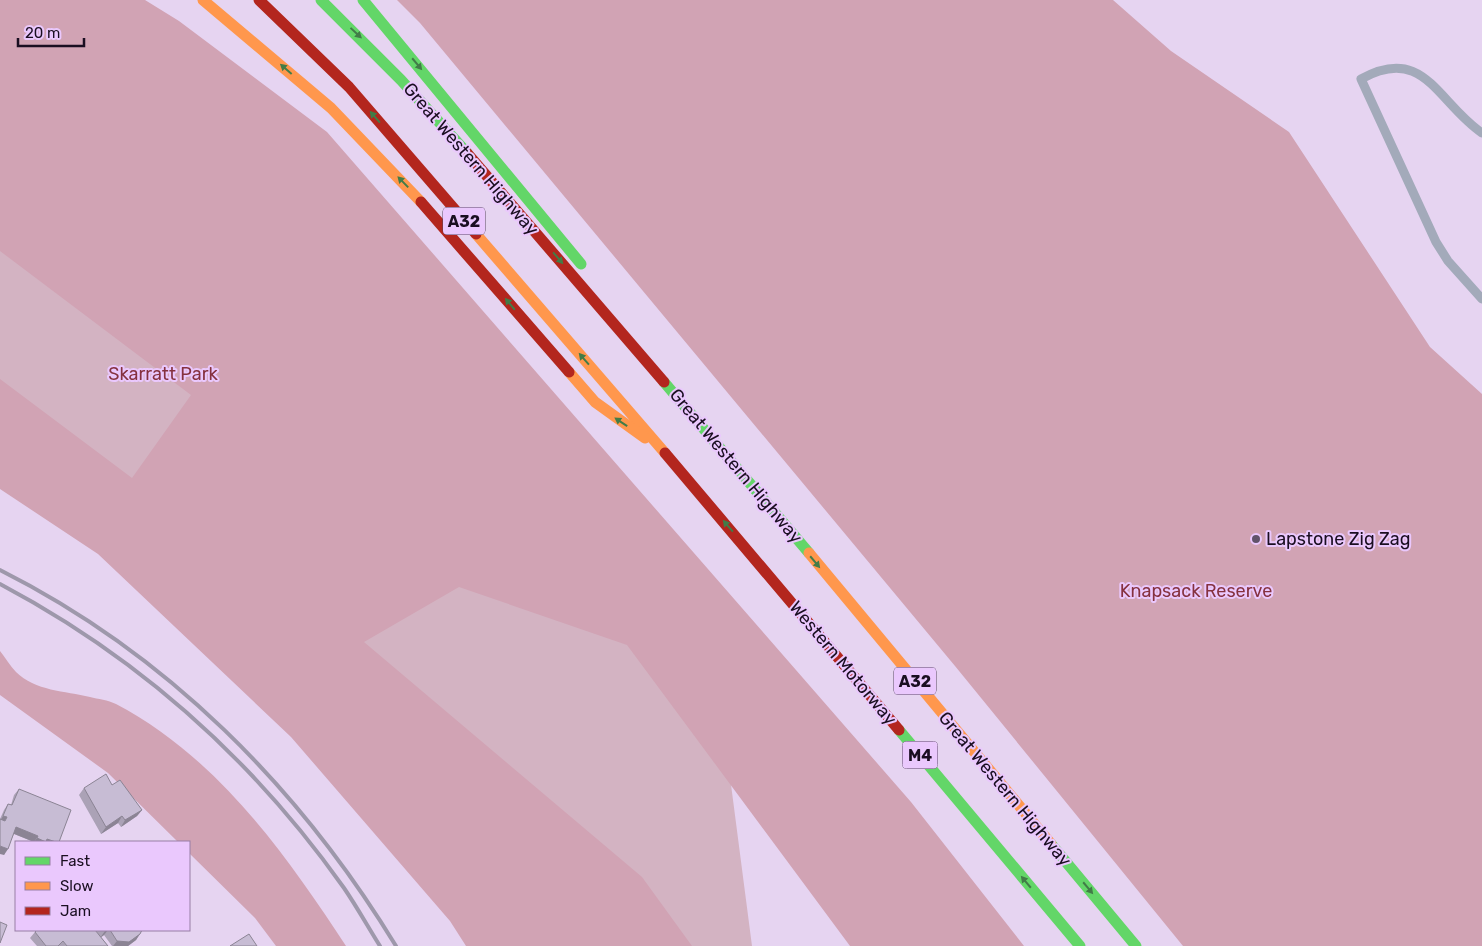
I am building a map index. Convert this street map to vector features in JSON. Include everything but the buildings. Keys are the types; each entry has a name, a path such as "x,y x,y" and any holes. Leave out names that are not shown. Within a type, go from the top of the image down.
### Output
{"main road":[{"path":"203,0 332,108 438,218 595,402 662,449"},
{"name":"A32","path":"259,0 349,87 760,563"},
{"name":"Great Western Highway","path":"320,0 372,48 438,118 694,417 1136,946"},
{"path":"363,0 588,273"},
{"path":"619,312 667,370 694,417"},
{"name":"Western Motorway","path":"760,563 1080,946"}],"lane":[{"path":"1482,133 1469,124 1423,77 1412,70 1403,67 1392,67 1376,71 1361,79 1436,242 1448,261 1482,299"}],"green space":[{"name":"Skarratt Park","path":"0,0 723,723 752,946 476,946 367,767 0,472"},
{"path":"0,0 145,0 179,21 327,132 911,802 1024,946 850,946 627,645 459,587 364,642 642,877 692,946 466,946 450,921 291,737 98,554 0,489 0,379 132,478 191,395 0,251"},
{"name":"Knapsack Reserve","path":"397,0 1113,0 1171,51 1289,132 1430,347 1482,394 1482,946 1183,946 955,666 420,23"},
{"path":"0,651 16,672 32,683 41,687 116,704 152,726 186,751 217,779 246,810 299,876 346,946 276,946 255,918 190,854 190,841 177,841 108,773 0,695"}],"railway":[{"path":"0,570 61,604 119,642 173,684 224,730 272,779 317,832 358,888 396,946"},
{"path":"0,584 51,613 99,644 146,679 232,755 272,797 309,841 344,888 380,946"}],"traffic: fast":[{"path":"321,0 401,80 467,153"},
{"path":"363,0 581,264"},
{"path":"664,382 809,553"},
{"path":"899,730 1080,946"},
{"path":"1051,844 1136,946"}],"traffic: slow":[{"path":"203,0 331,108 421,202"},
{"path":"476,234 665,453"},
{"path":"569,372 595,402 645,438"},
{"path":"809,553 1051,844"}],"traffic: jam":[{"path":"259,0 349,87 476,234"},
{"path":"467,153 664,382"},
{"path":"421,202 569,372"},
{"path":"665,453 899,730"}],"place":[{"name":"Lapstone Zig Zag","path":"1256,539"}]}
